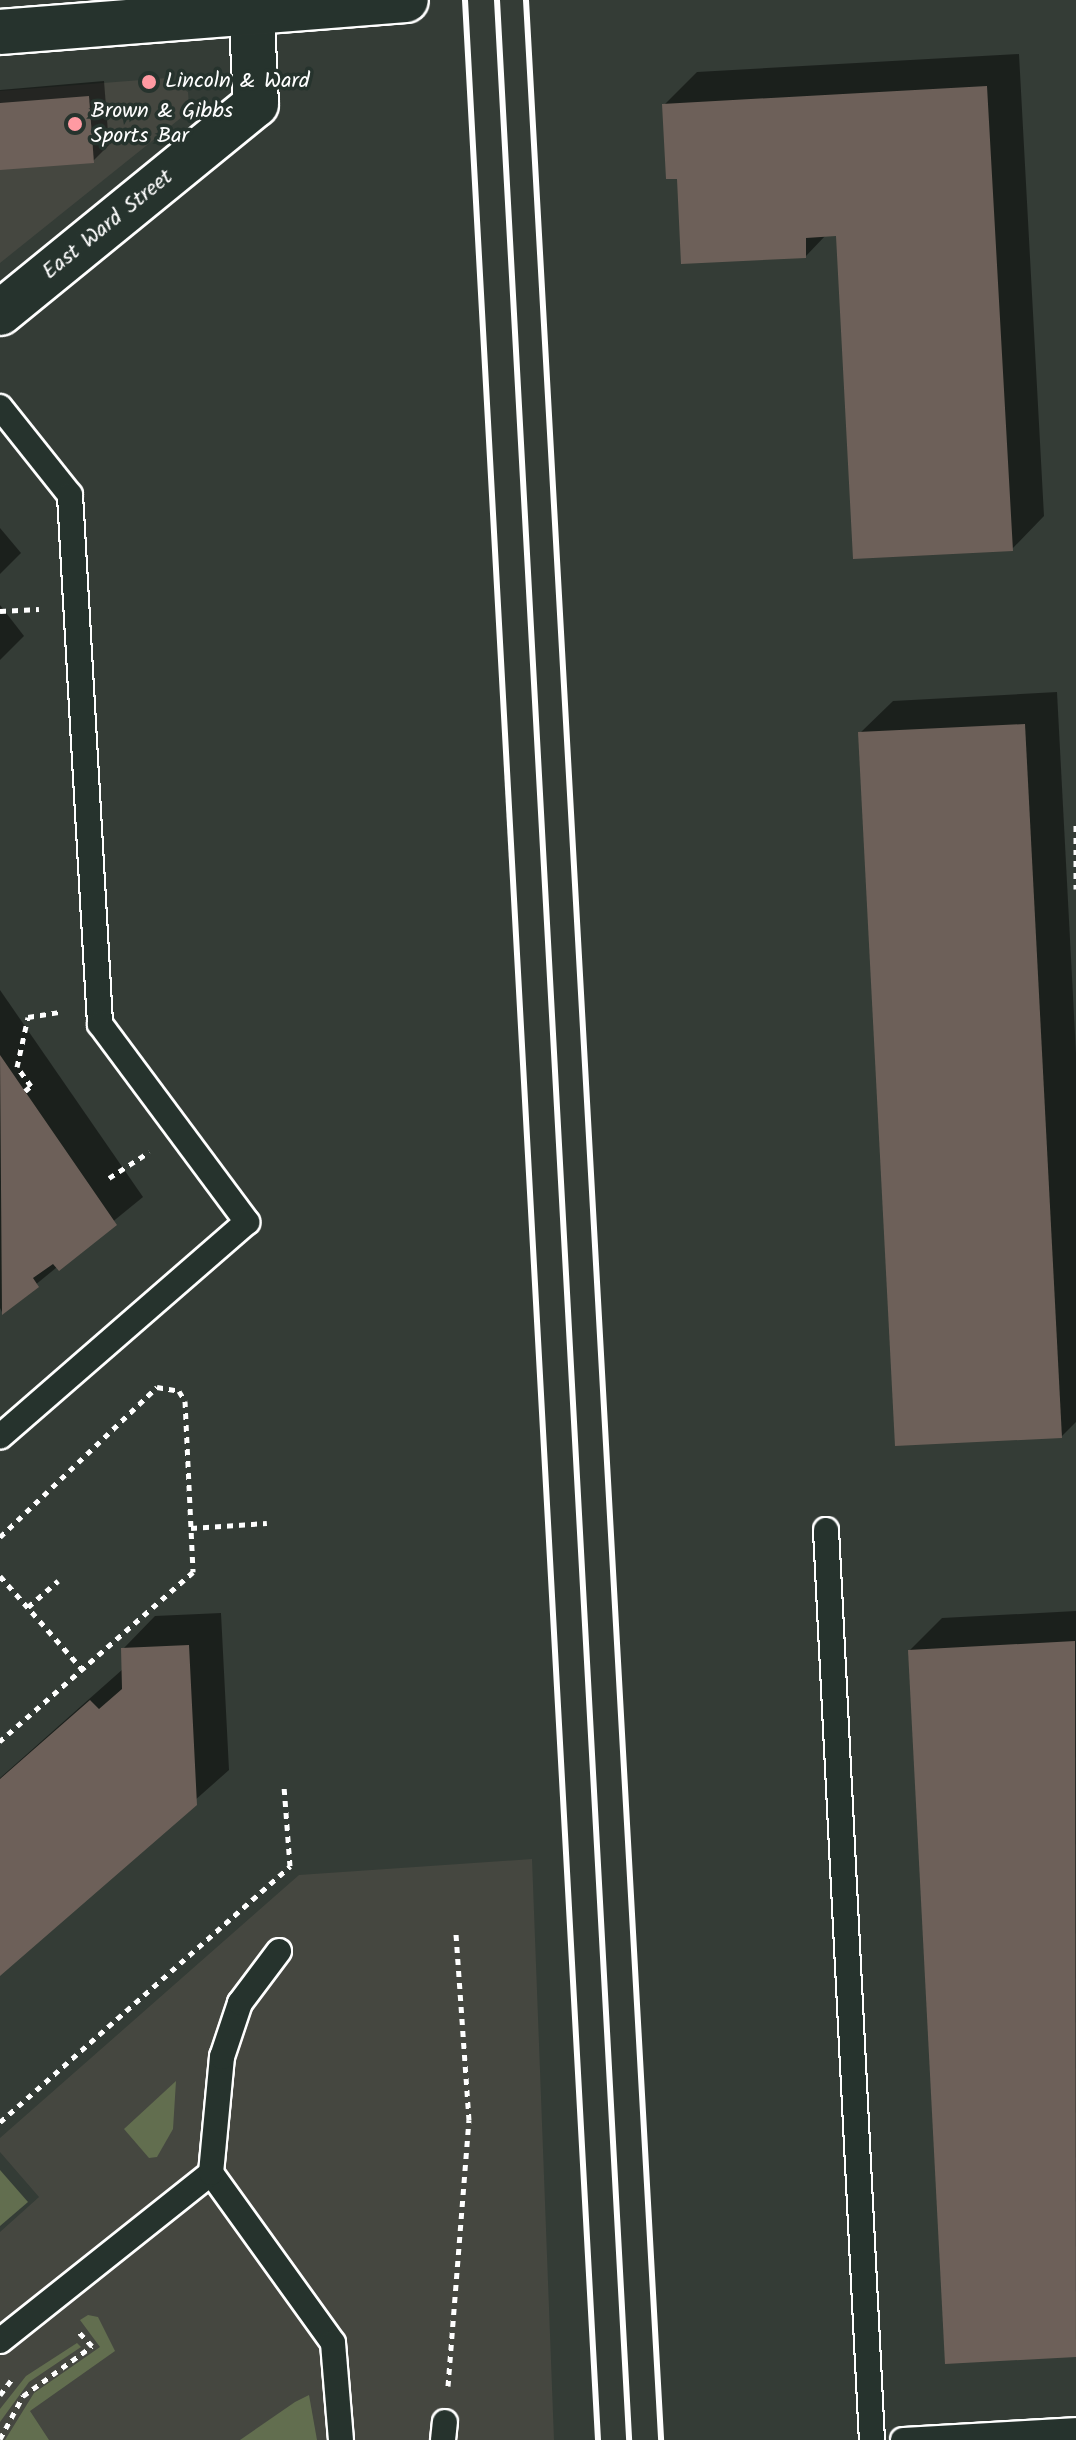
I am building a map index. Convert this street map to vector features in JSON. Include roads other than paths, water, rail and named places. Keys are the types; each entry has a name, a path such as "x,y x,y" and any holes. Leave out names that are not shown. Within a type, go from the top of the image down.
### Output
{"street":[{"path":"0,32 252,6 406,0"},
{"name":"East Ward Street","path":"0,313 256,104 252,6"}],"lane":[{"path":"0,407 70,495 100,1024 247,1222 0,1437"},
{"path":"826,1530 872,2440"},
{"path":"279,1951 240,2003 222,2057 211,2173 333,2343 341,2440"},
{"path":"0,2341 211,2173"},
{"path":"903,2440 1076,2430"}],"railway":[{"path":"465,0 598,2440"},
{"path":"497,0 629,2440"},
{"path":"526,0 661,2440"}],"place":[{"name":"Lincoln & Ward","path":"149,82"},
{"name":"Brown & Gibbs Sports Bar","path":"75,124"}]}
